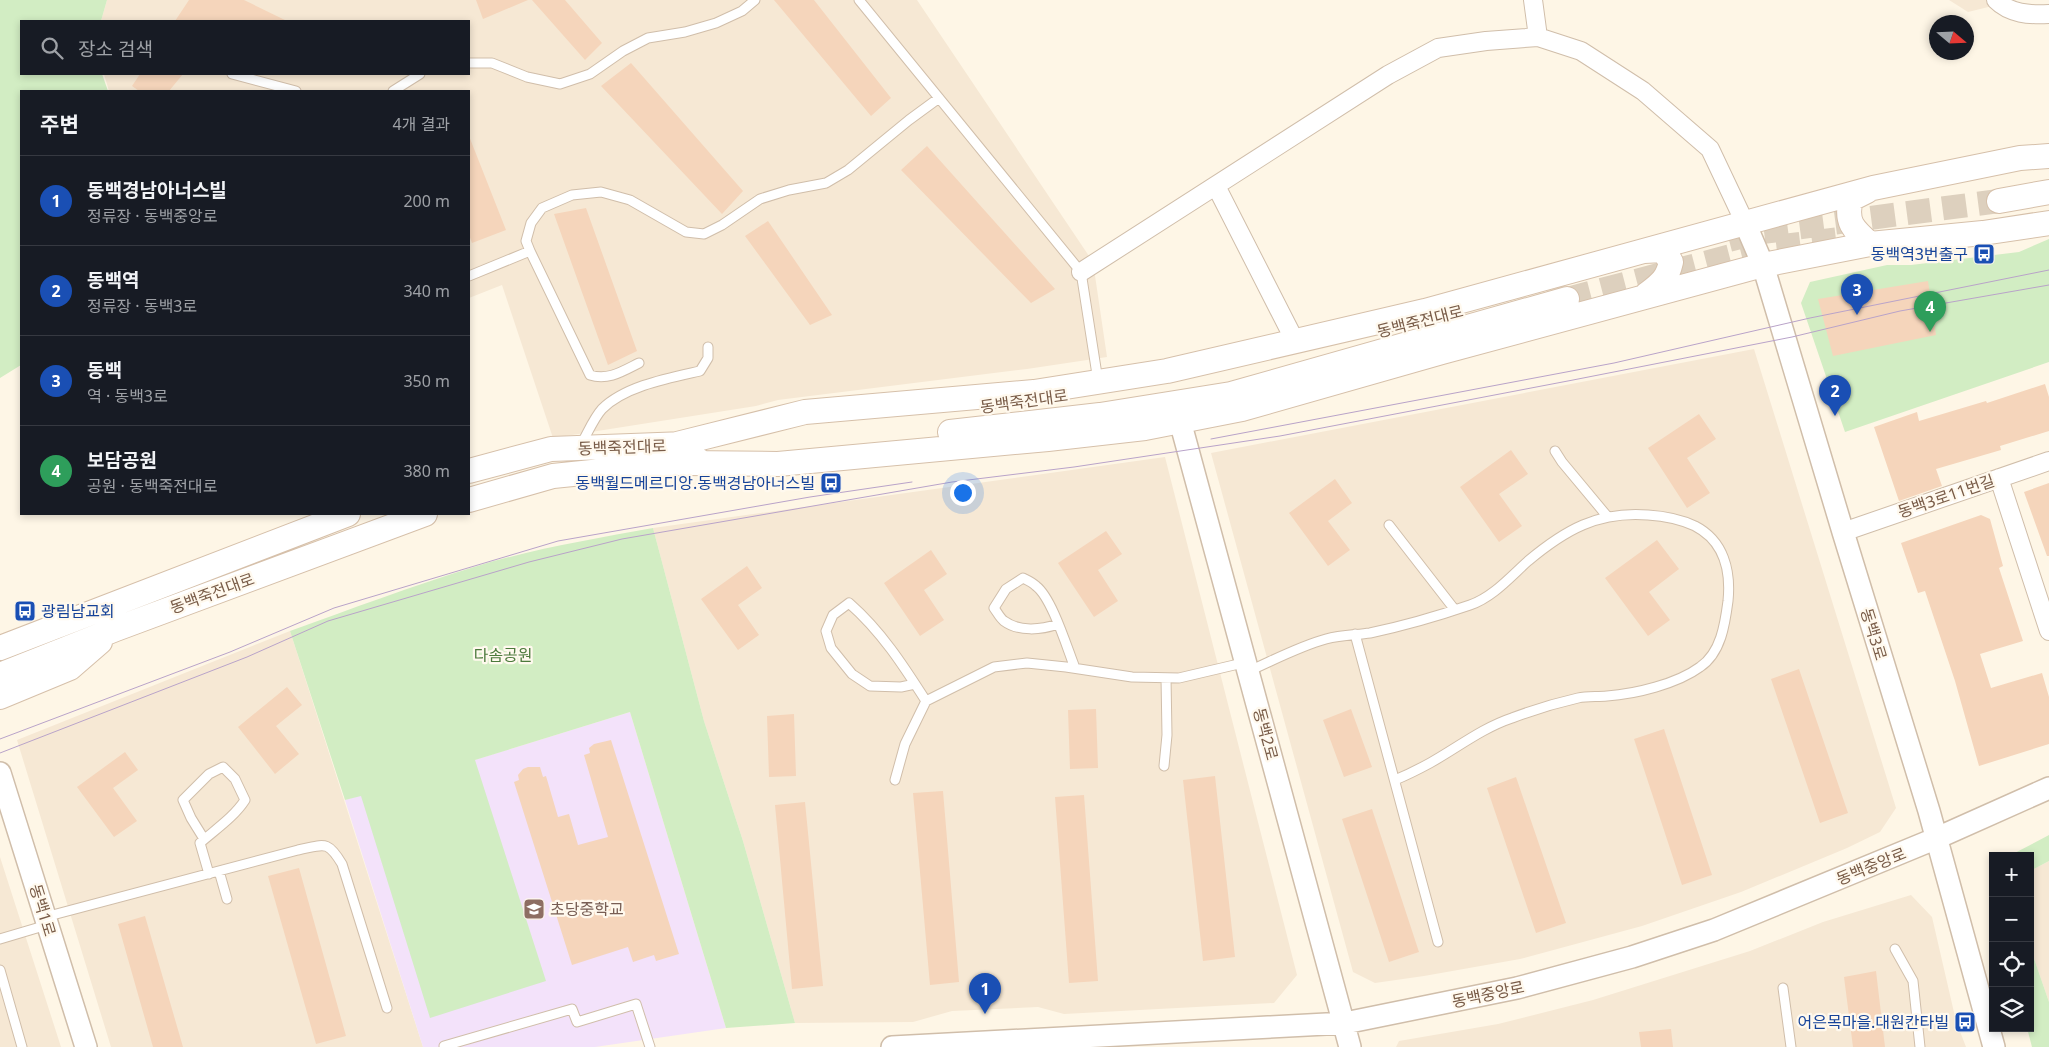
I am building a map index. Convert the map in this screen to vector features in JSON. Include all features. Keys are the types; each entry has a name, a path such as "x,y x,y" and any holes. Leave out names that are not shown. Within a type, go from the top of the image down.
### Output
{"main road":[{"path":"677,454 805,412 1034,392 1167,371 1425,311 1873,188 2020,158 2049,156"},
{"path":"1870,244 1853,229 1848,211 1851,199 1873,188"},
{"path":"2049,192 1999,210 2049,212"},
{"path":"677,454 778,464 1145,428 1242,409 1763,265 1870,244 1983,233 2049,223"},
{"path":"1643,251 1663,250 1671,262 1668,275 1643,298"},
{"name":"동백죽전대로","path":"470,500 553,476 677,454 1100,415 1231,394 1569,291"},
{"name":"동백죽전대로","path":"470,471 551,450 578,448 677,454"},
{"name":"동백죽전대로","path":"0,648 345,515"},
{"name":"동백죽전대로","path":"0,675 116,629 422,515"},
{"path":"0,697 70,668 116,629"}],"street":[{"path":"1533,0 1538,37"},
{"path":"1996,0 2004,8 2028,14 2049,14"},
{"path":"1082,272 1388,75 1438,48 1486,41 1538,37 1581,51 1643,91 1710,149 1745,223"},
{"path":"1216,186 1295,341"},
{"name":"동백3로","path":"1745,223 1763,265 1938,838 1994,1047"},
{"name":"동백2로","path":"1180,421 1350,1047"},
{"name":"동백3로11번길","path":"1843,532 2049,461"},
{"path":"1999,478 2049,631"},
{"name":"동백1로","path":"0,773 86,1047"},
{"name":"동백중앙로","path":"892,1047 1344,1023 1517,988 1632,957 1744,918 1938,838 2049,788"}],"lane":[{"path":"470,63 492,63 527,77 560,84 590,74 623,51 648,38 685,32 716,23 742,11 755,0"},
{"path":"858,0 1082,272 1098,382"},
{"path":"236,75 292,90"},
{"path":"403,88 419,75"},
{"path":"639,363 616,374 600,378 590,375 526,241 532,223 542,208 572,195 601,192 630,200 686,232 704,234 722,225 760,199 789,190 826,183 848,170 939,98"},
{"path":"470,276 530,250"},
{"path":"578,448 602,409 622,395 659,380 700,372 708,358 708,347"},
{"path":"1555,451 1607,516"},
{"path":"895,780 905,744 926,701 994,667 1027,663 1132,676 1179,678 1248,666 1325,640 1378,631 1472,604 1495,592 1549,543 1567,532 1592,521 1617,514 1662,516 1685,521 1710,536 1718,546 1727,566 1729,591 1723,631 1711,657 1702,666 1690,674 1632,693 1580,698 1511,718 1488,728 1430,763 1395,780"},
{"path":"1389,525 1455,610"},
{"path":"1058,624 1045,629 1023,629 1003,621 994,608 1006,589 1022,578 1038,586 1052,608 1075,668"},
{"path":"915,684 901,687 870,686 852,674 831,648 826,630 834,616 849,603 869,621 915,684 926,701"},
{"path":"1355,634 1438,942"},
{"path":"1164,766 1167,735 1166,678"},
{"path":"204,839 191,818 184,800 221,762 235,779 245,800 238,810 200,843 209,874"},
{"path":"0,939 46,921 219,871 325,845 333,850 342,864 387,1008"},
{"path":"219,871 227,899"},
{"path":"1895,949 1913,981 1920,1047"},
{"path":"0,970 22,1047"},
{"path":"1783,988 1790,1047"},
{"path":"444,1046 572,1009 577,1022 636,1004 650,1047"}],"shaded area":[{"path":"107,0 917,0 1093,262 1107,357 1027,369 778,400 756,406 553,438 502,285 470,298 470,90 109,90 104,75 470,75 470,20 101,20"},
{"path":"1949,0 2017,0 1968,12"},
{"path":"1754,349 1896,808 1880,832 1847,848 1741,892 1642,926 1520,959 1424,976 1375,983 1353,972 1211,453"},
{"path":"1165,457 1297,975 1274,1003 1064,1014 1038,1007 952,1011 913,1022 795,1023 743,841 704,721 653,528"},
{"path":"290,631 423,1047 111,1047 17,740"},
{"name":"초당중학교","path":"630,712 726,1028 595,1047 423,1047 345,800"},
{"path":"0,857 61,1047 0,1047"},
{"path":"2049,861 2049,1002 2034,959 2034,869"},
{"path":"1911,895 1932,917 1956,1021 1966,1047 1396,1047 1399,1041 1498,1024 1593,1000 1750,951 1823,922"}],"green space":[{"path":"0,0 107,0 101,20 20,20 20,75 102,75 108,90 20,90 20,366 0,378"},
{"path":"2049,239 2049,362 1845,432 1801,303 1810,282 1887,265 1911,265 2019,252"},
{"name":"다솜공원","path":"653,528 704,721 743,841 795,1023 726,1028 630,712 475,760 546,981 430,1018 361,796 345,800 290,631 451,574 496,561 563,545"},
{"path":"2049,835 2049,861 2034,869 2034,852 2017,852"},
{"path":"2034,959 2049,1002 2049,1047 2032,1047 2028,1032 2034,1032"}],"building":[{"path":"189,0 244,0 285,20 176,20"},
{"path":"476,0 528,0 483,19"},
{"path":"532,0 565,0 602,43 585,60"},
{"path":"774,0 814,0 891,98 871,116"},
{"path":"631,63 743,191 722,214 601,86"},
{"path":"139,75 182,75 170,90 138,90 132,86"},
{"path":"470,139 506,230 472,243 470,238"},
{"path":"927,146 1055,289 1031,303 901,170"},
{"path":"586,208 637,351 608,365 554,214"},
{"path":"768,221 832,315 810,325 745,236"},
{"path":"1928,281 1936,335 1833,356 1818,299"},
{"path":"2045,384 2049,397 2049,431 2000,446 2001,450 1936,469 1942,486 1899,501 1874,427 1917,412 1919,421 1986,401 1987,403"},
{"path":"1699,414 1716,439 1687,458 1710,493 1687,508 1648,448"},
{"path":"1511,450 1528,474 1499,494 1522,526 1499,542 1460,487"},
{"path":"1335,479 1352,503 1328,521 1350,550 1328,566 1289,513"},
{"path":"2049,483 2049,556 2047,556 2024,492"},
{"path":"1981,515 1990,519 2003,566 1999,568 2023,641 1980,654 1991,688 2042,673 2049,697 2049,744 1979,766 1955,681 1925,591 1918,593 1901,543"},
{"path":"1106,531 1122,554 1098,570 1118,601 1094,617 1058,563"},
{"path":"1657,540 1679,569 1649,592 1670,620 1648,636 1605,578"},
{"path":"931,550 947,574 924,590 944,620 920,636 884,583"},
{"path":"747,566 762,588 738,605 759,635 738,650 701,599"},
{"path":"1799,669 1848,813 1820,823 1771,679"},
{"path":"287,687 302,705 276,726 299,754 275,774 238,727"},
{"path":"1096,709 1098,768 1070,769 1068,710"},
{"path":"1351,709 1372,767 1344,777 1323,720"},
{"path":"794,714 796,776 769,777 767,716"},
{"path":"1664,729 1712,875 1682,885 1634,739"},
{"path":"611,740 679,954 656,961 654,955 633,962 628,947 572,965 514,782 519,780 518,775 523,769 540,767 543,777 546,776 558,817 569,814 578,845 608,837 584,755 590,753 589,748 594,744"},
{"path":"125,752 138,770 113,788 137,821 114,837 77,787"},
{"path":"1215,776 1235,957 1203,961 1183,780"},
{"path":"1516,777 1566,923 1536,933 1487,788"},
{"path":"943,791 959,982 930,985 913,793"},
{"path":"1084,795 1098,981 1069,983 1055,797"},
{"path":"805,802 823,986 792,989 775,805"},
{"path":"1372,809 1419,952 1389,962 1342,819"},
{"path":"299,868 346,1036 316,1044 268,876"},
{"path":"145,916 183,1047 153,1047 118,924"},
{"path":"1876,971 1885,1047 1853,1047 1844,977"},
{"path":"1671,1029 1673,1047 1641,1047 1639,1032"}],"tunnel":[{"path":"1729,240 1756,233 1999,201"},
{"path":"1567,299 1758,249 1848,238"}],"tram line":[{"path":"1211,439 1614,363 1810,318 2049,270"},
{"path":"0,753 247,657 328,621 529,562 622,539 952,482 1074,467 1280,436 1792,337 1900,311 2049,285"},
{"path":"0,739 230,652 334,608 558,541 810,497 912,482"}],"place":[{"name":"동백역3번출구","path":"1984,254"},
{"name":"동백","path":"1857,315"},
{"name":"보담공원","path":"1930,332"},
{"name":"동백역","path":"1835,416"},
{"name":"동백월드메르디앙.동백경남아너스빌","path":"831,483"},
{"name":"광림남교회","path":"25,611"},
{"name":"초당중학교","path":"534,909"},
{"name":"동백경남아너스빌","path":"985,1014"},
{"name":"어은목마을.대원칸타빌","path":"1965,1022"}]}
